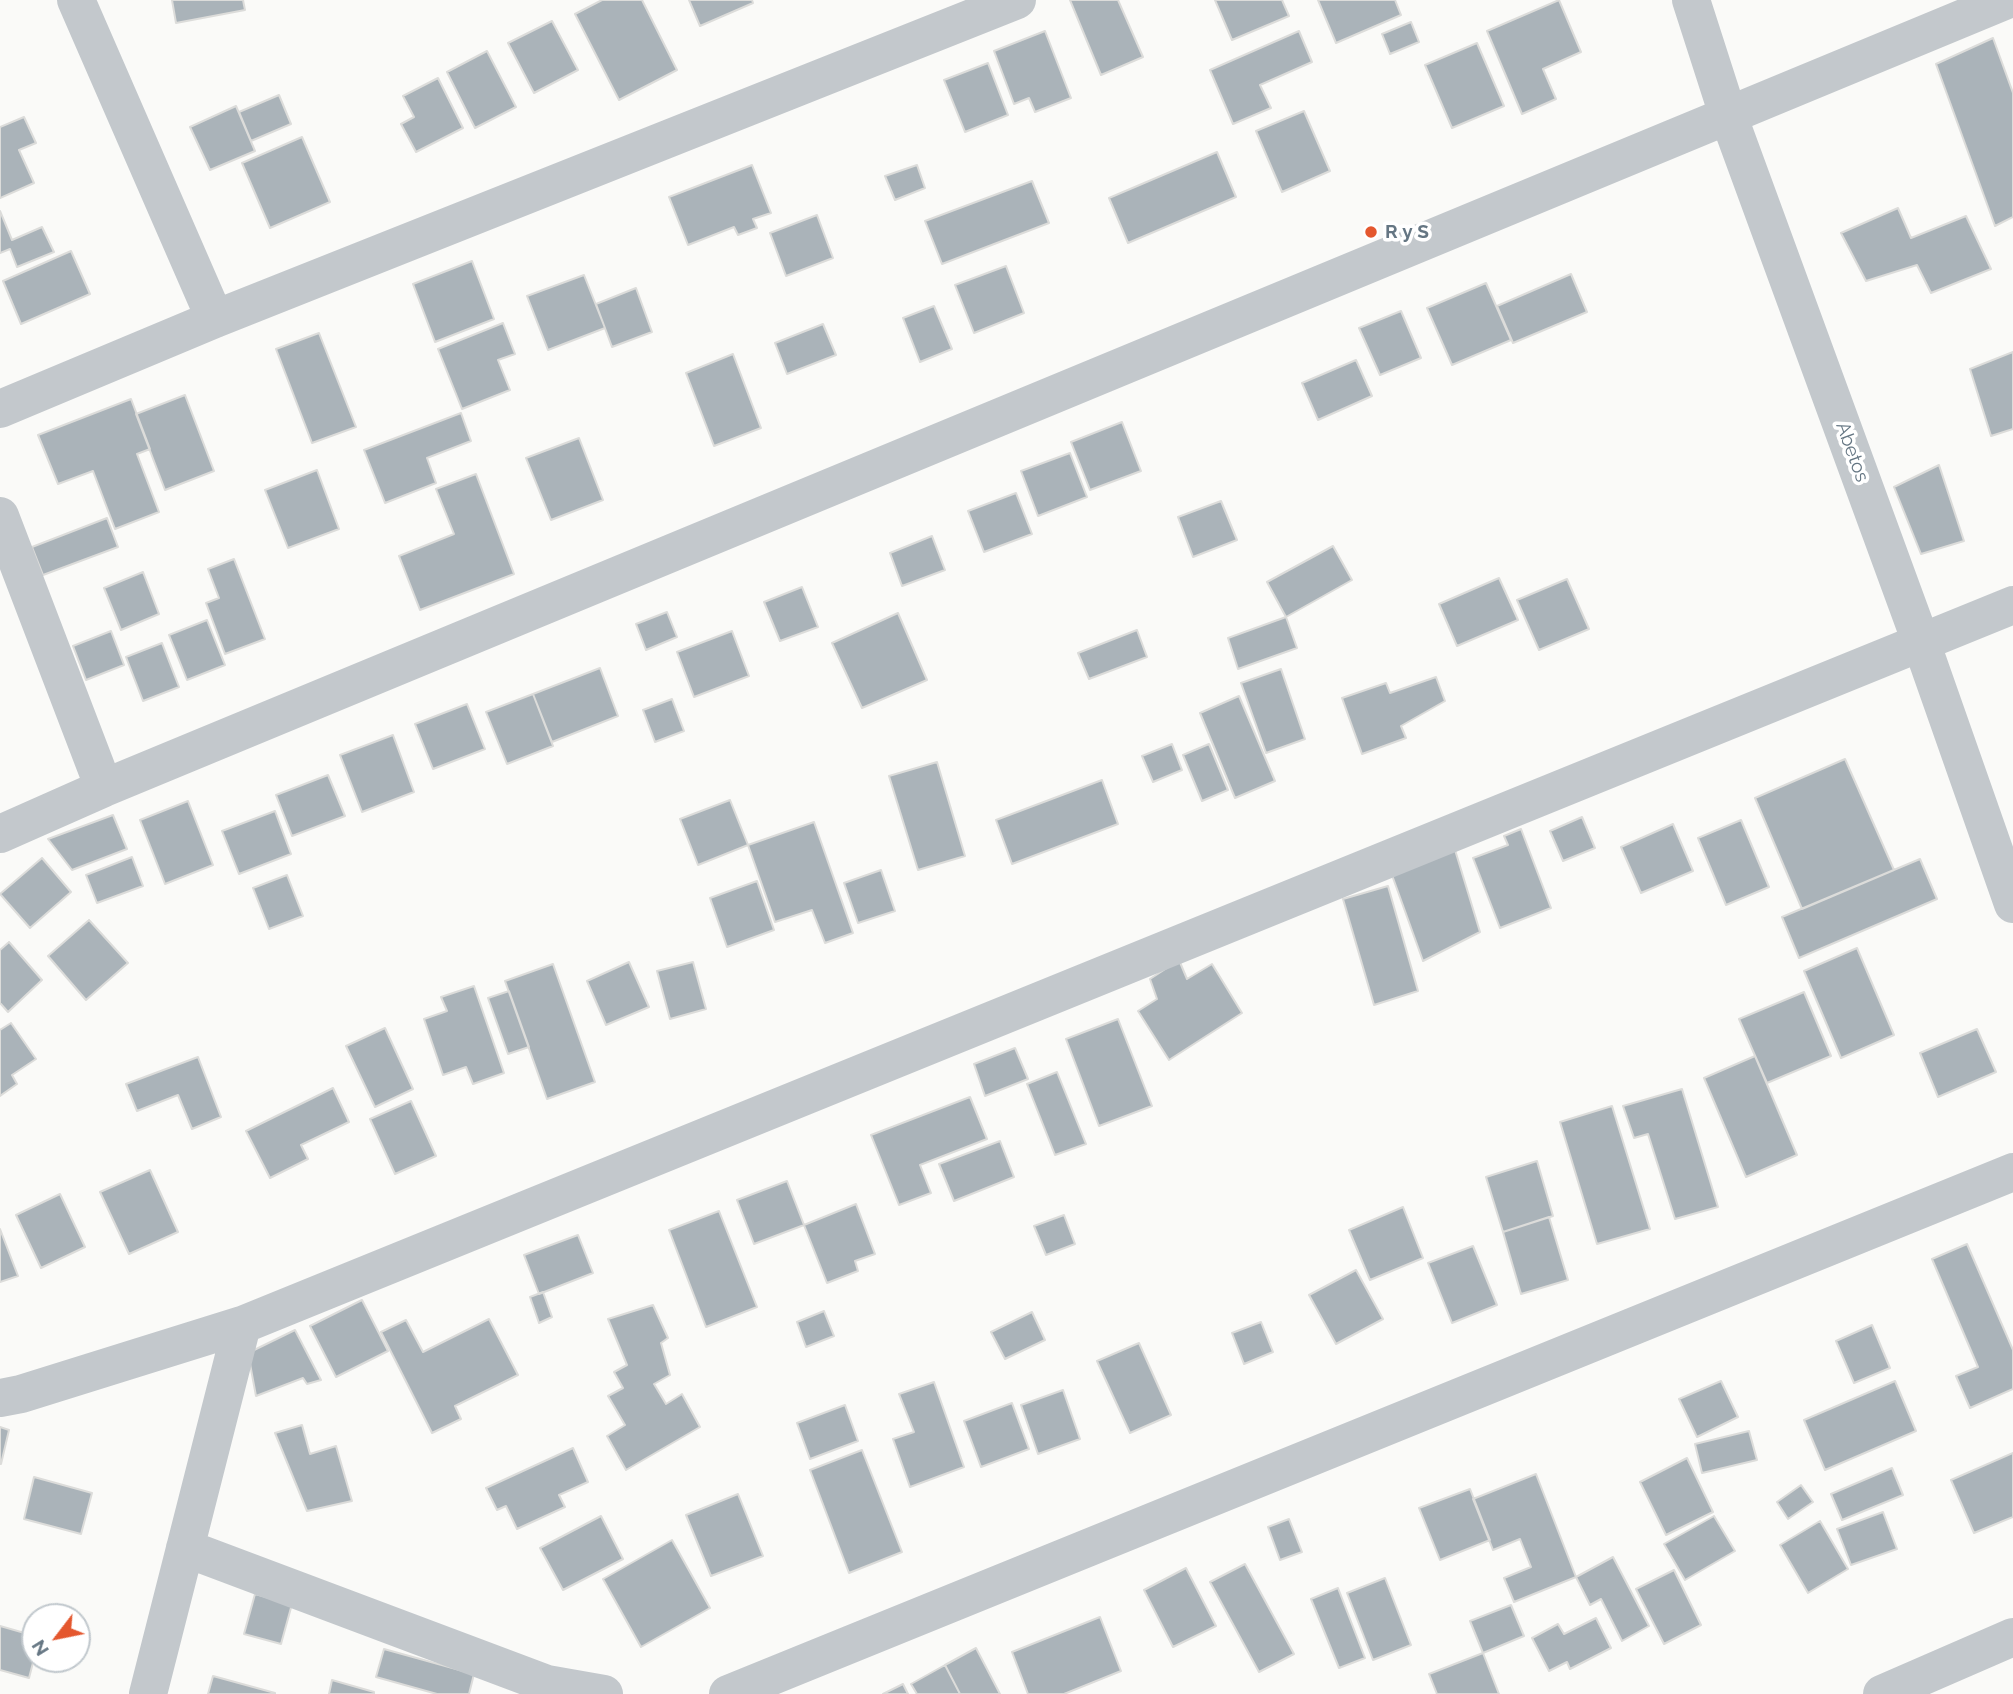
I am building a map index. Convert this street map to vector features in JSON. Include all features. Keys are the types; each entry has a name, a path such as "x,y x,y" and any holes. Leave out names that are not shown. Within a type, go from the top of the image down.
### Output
{"street":[{"path":"76,0 215,319"},
{"path":"0,409 215,319 1017,0"},
{"name":"Abetos","path":"1691,0 1728,115 1921,642 2013,904"},
{"path":"0,834 104,788 2007,0"},
{"path":"0,516 104,788"},
{"path":"0,1398 242,1325 2013,605"},
{"path":"728,1694 2013,1172"},
{"path":"148,1694 242,1325"},
{"path":"185,1548 547,1684 604,1694"},
{"path":"1882,1694 2013,1637"}],"building":[{"path":"172,0 243,0 245,10 176,23"},
{"path":"602,0 642,0 677,70 619,100 575,14"},
{"path":"689,0 752,0 753,3 700,26"},
{"path":"1070,0 1118,0 1143,57 1101,75"},
{"path":"1215,0 1282,0 1289,16 1232,40"},
{"path":"1318,0 1395,0 1401,15 1336,43"},
{"path":"1559,0 1581,52 1543,69 1556,99 1522,114 1487,31"},
{"path":"552,21 578,70 534,93 508,43"},
{"path":"1411,22 1419,42 1390,54 1382,34"},
{"path":"1045,31 1071,98 1035,112 1029,98 1014,104 994,51"},
{"path":"1299,31 1312,62 1260,85 1271,108 1233,124 1210,70"},
{"path":"1993,38 2013,93 2013,217 1995,226 1936,64"},
{"path":"1477,43 1504,106 1452,128 1425,65"},
{"path":"487,51 516,107 475,128 447,72"},
{"path":"988,63 1008,115 965,132 944,80"},
{"path":"438,78 463,128 416,152 401,124 414,117 403,96"},
{"path":"279,95 291,124 251,141 239,112"},
{"path":"236,106 255,151 210,170 190,127"},
{"path":"1304,111 1330,171 1282,192 1256,131"},
{"path":"24,117 36,143 19,150 34,183 0,198 0,127"},
{"path":"302,137 330,202 270,228 242,163"},
{"path":"1217,152 1236,197 1128,243 1109,198"},
{"path":"752,165 771,213 753,219 757,228 738,235 734,227 688,245 669,197"},
{"path":"917,165 925,188 895,200 885,176"},
{"path":"1032,181 1049,223 942,264 925,221"},
{"path":"1898,208 1911,238 1966,216 1991,269 1931,293 1917,265 1866,281 1841,233"},
{"path":"0,211 12,240 42,227 54,252 17,267 10,249 0,253"},
{"path":"817,215 833,258 786,276 770,233"},
{"path":"71,251 90,294 21,324 3,281"},
{"path":"472,261 494,319 435,342 413,284"},
{"path":"1006,266 1024,313 974,333 955,285"},
{"path":"1571,274 1587,312 1513,343 1497,306"},
{"path":"584,275 605,328 548,350 527,296"},
{"path":"1486,283 1511,340 1452,365 1427,308"},
{"path":"636,288 652,332 612,347 596,304"},
{"path":"934,306 952,349 920,362 903,318"},
{"path":"1401,311 1421,358 1380,375 1359,328"},
{"path":"503,323 515,354 498,360 510,390 462,409 438,349"},
{"path":"823,324 836,355 787,374 775,343"},
{"path":"319,333 356,427 312,443 276,349"},
{"path":"2013,352 2013,429 1991,436 1970,369"},
{"path":"733,354 761,428 714,446 686,373"},
{"path":"1356,360 1372,396 1318,420 1302,383"},
{"path":"185,395 214,471 165,490 136,414"},
{"path":"131,399 150,449 137,454 159,512 115,529 93,471 58,484 38,435"},
{"path":"461,413 471,441 427,458 436,483 385,503 364,450"},
{"path":"1122,422 1141,471 1090,490 1071,442"},
{"path":"579,438 603,500 551,520 526,458"},
{"path":"1070,453 1087,497 1038,516 1021,471"},
{"path":"1939,465 1964,541 1921,554 1894,487"},
{"path":"317,470 339,529 288,548 265,490"},
{"path":"476,474 514,574 420,610 399,556 454,534 436,489"},
{"path":"1016,493 1032,534 984,552 968,511"},
{"path":"1221,501 1237,540 1193,557 1178,517"},
{"path":"107,518 118,547 43,575 32,547"},
{"path":"932,536 945,570 902,586 890,553"},
{"path":"1333,546 1352,580 1286,617 1267,582"},
{"path":"234,559 265,639 225,654 206,603 219,598 208,569"},
{"path":"143,572 159,614 121,630 104,588"},
{"path":"1499,578 1518,620 1457,646 1439,604"},
{"path":"1567,579 1589,629 1539,650 1517,600"},
{"path":"802,587 818,627 780,641 764,602"},
{"path":"667,612 677,637 646,650 636,624"},
{"path":"898,613 927,680 862,708 832,643"},
{"path":"1286,617 1297,648 1238,669 1228,638"},
{"path":"207,620 225,665 187,680 169,635"},
{"path":"1137,630 1147,657 1089,679 1078,653"},
{"path":"111,631 124,665 86,680 73,646"},
{"path":"732,631 749,676 694,697 677,652"},
{"path":"162,643 179,687 143,701 126,657"},
{"path":"600,668 618,716 552,742 533,694"},
{"path":"1281,669 1305,739 1266,753 1241,683"},
{"path":"1436,677 1445,701 1401,726 1406,738 1362,754 1342,698 1386,683 1390,693"},
{"path":"533,694 553,746 507,764 486,712"},
{"path":"1239,696 1275,781 1235,798 1200,713"},
{"path":"672,699 684,731 655,742 643,710"},
{"path":"467,704 485,749 433,769 415,724"},
{"path":"393,735 414,792 362,812 340,755"},
{"path":"1172,744 1182,770 1153,782 1142,756"},
{"path":"1209,744 1228,790 1202,801 1183,755"},
{"path":"1845,759 1894,870 1802,909 1755,798"},
{"path":"937,762 965,856 918,870 889,776"},
{"path":"328,775 345,816 292,836 276,795"},
{"path":"1102,780 1118,824 1012,864 996,820"},
{"path":"730,800 748,845 698,865 680,819"},
{"path":"188,801 213,865 165,884 140,820"},
{"path":"275,811 291,854 239,874 222,831"},
{"path":"113,815 127,849 72,870 48,839"},
{"path":"1582,817 1595,848 1563,861 1550,831"},
{"path":"1741,820 1769,887 1726,905 1698,838"},
{"path":"814,822 853,933 825,943 812,910 775,922 748,845"},
{"path":"1673,824 1693,871 1641,893 1621,847"},
{"path":"1521,829 1551,908 1500,928 1473,858 1508,845 1504,836"},
{"path":"1452,840 1480,932 1423,961 1388,864"},
{"path":"132,857 143,886 97,903 86,875"},
{"path":"42,858 71,892 30,928 0,894"},
{"path":"1920,859 1937,899 1799,958 1782,917"},
{"path":"881,870 895,911 858,923 844,883"},
{"path":"287,875 303,916 269,929 253,888"},
{"path":"757,881 774,930 727,947 710,898"},
{"path":"1388,886 1418,991 1374,1005 1343,899"},
{"path":"89,920 128,963 86,1000 48,956"},
{"path":"9,942 42,980 8,1012 0,1003 0,950"},
{"path":"1857,948 1894,1035 1841,1058 1804,971"},
{"path":"1179,960 1187,979 1212,964 1242,1013 1169,1060 1138,1011 1157,999 1150,979"},
{"path":"629,962 649,1007 606,1025 587,981"},
{"path":"693,962 706,1009 670,1019 657,971"},
{"path":"553,964 595,1082 547,1099 505,981"},
{"path":"474,986 504,1073 473,1084 466,1067 443,1075 424,1019 447,1011 441,997"},
{"path":"509,991 529,1047 508,1054 488,998"},
{"path":"1804,992 1831,1056 1767,1083 1739,1019"},
{"path":"1118,1019 1152,1106 1099,1126 1066,1039"},
{"path":"11,1023 36,1059 12,1075 17,1084 0,1096 0,1030"},
{"path":"385,1028 413,1089 375,1107 346,1046"},
{"path":"1977,1029 1996,1072 1938,1097 1920,1053"},
{"path":"1015,1048 1028,1079 985,1096 974,1064"},
{"path":"1755,1056 1797,1155 1746,1177 1704,1078"},
{"path":"198,1057 221,1117 192,1129 178,1095 137,1111 126,1084"},
{"path":"1057,1072 1086,1144 1055,1155 1027,1084"},
{"path":"333,1088 349,1122 301,1145 308,1159 270,1178 246,1131"},
{"path":"1682,1089 1718,1207 1675,1219 1648,1134 1634,1138 1623,1106"},
{"path":"970,1097 987,1139 920,1165 931,1193 899,1205 871,1135"},
{"path":"411,1101 436,1156 395,1174 370,1119"},
{"path":"1612,1106 1650,1229 1597,1244 1560,1122"},
{"path":"1000,1141 1014,1177 954,1201 939,1164"},
{"path":"1537,1161 1553,1216 1503,1232 1486,1177"},
{"path":"150,1170 178,1232 129,1254 100,1192"},
{"path":"787,1181 804,1225 754,1244 737,1200"},
{"path":"60,1194 85,1247 41,1268 16,1215"},
{"path":"856,1204 875,1254 855,1261 858,1271 827,1283 804,1225"},
{"path":"1403,1207 1423,1258 1370,1280 1349,1230"},
{"path":"719,1211 757,1307 706,1327 669,1230"},
{"path":"1064,1215 1075,1244 1046,1255 1034,1226"},
{"path":"1549,1217 1568,1280 1521,1294 1503,1232"},
{"path":"0,1229 18,1276 0,1282"},
{"path":"578,1235 593,1273 539,1294 524,1255"},
{"path":"1967,1244 2013,1350 2013,1389 1970,1408 1956,1376 1978,1367 1932,1259"},
{"path":"1473,1246 1497,1305 1452,1323 1428,1263"},
{"path":"1356,1270 1383,1319 1336,1344 1309,1295"},
{"path":"543,1292 552,1317 539,1323 530,1297"},
{"path":"362,1300 388,1351 336,1377 310,1326"},
{"path":"653,1305 668,1338 661,1343 670,1375 654,1384 666,1404 682,1394 700,1427 626,1470 607,1436 625,1425 608,1396 623,1388 614,1372 627,1365 608,1319"},
{"path":"824,1311 834,1336 806,1347 797,1322"},
{"path":"1032,1312 1045,1340 1005,1359 991,1332"},
{"path":"489,1319 518,1375 455,1406 461,1419 432,1433 381,1332 406,1320 423,1352"},
{"path":"1261,1322 1273,1352 1244,1364 1232,1333"},
{"path":"1872,1325 1890,1368 1854,1383 1836,1341"},
{"path":"295,1330 321,1380 307,1384 303,1378 256,1396 248,1353"},
{"path":"1139,1343 1171,1415 1130,1433 1097,1361"},
{"path":"1721,1381 1738,1417 1697,1437 1679,1399"},
{"path":"1895,1381 1916,1431 1825,1470 1804,1420"},
{"path":"934,1382 964,1467 910,1487 893,1439 914,1432 899,1394"},
{"path":"1063,1390 1080,1439 1038,1454 1021,1405"},
{"path":"1012,1403 1029,1449 981,1467 964,1421"},
{"path":"845,1405 858,1441 810,1459 797,1423"},
{"path":"302,1425 310,1454 336,1446 352,1501 307,1511 275,1433"},
{"path":"0,1427 9,1430 1,1464 0,1464"},
{"path":"1749,1431 1757,1460 1702,1473 1695,1444"},
{"path":"573,1448 588,1482 559,1495 565,1507 517,1529 506,1506 497,1510 486,1488"},
{"path":"862,1450 902,1552 849,1573 810,1470"},
{"path":"2013,1453 2013,1517 1974,1533 1951,1480"},
{"path":"1687,1458 1713,1512 1666,1535 1640,1482"},
{"path":"1892,1468 1903,1495 1842,1520 1831,1494"},
{"path":"1536,1474 1576,1577 1514,1602 1504,1578 1531,1567 1520,1539 1493,1550 1473,1499"},
{"path":"34,1477 92,1493 81,1534 24,1519"},
{"path":"1801,1485 1813,1502 1788,1519 1777,1502"},
{"path":"1470,1489 1490,1540 1440,1560 1419,1508"},
{"path":"738,1494 763,1556 711,1576 686,1515"},
{"path":"1883,1512 1897,1549 1851,1565 1837,1529"},
{"path":"601,1516 623,1559 563,1590 540,1548"},
{"path":"1714,1516 1735,1551 1685,1580 1664,1544"},
{"path":"1289,1519 1302,1552 1280,1560 1268,1527"},
{"path":"1820,1521 1848,1569 1808,1593 1780,1545"},
{"path":"672,1540 710,1608 641,1647 603,1579"},
{"path":"1613,1557 1649,1626 1622,1641 1601,1599 1590,1605 1576,1577"},
{"path":"1245,1564 1294,1654 1259,1672 1210,1582"},
{"path":"1186,1568 1216,1626 1173,1647 1144,1590"},
{"path":"1674,1570 1701,1625 1664,1644 1636,1589"},
{"path":"1385,1578 1411,1645 1373,1660 1347,1593"},
{"path":"1338,1588 1365,1658 1339,1668 1311,1599"},
{"path":"255,1594 292,1604 281,1644 244,1634"},
{"path":"1511,1605 1524,1636 1483,1653 1470,1621"},
{"path":"1100,1617 1121,1671 1064,1694 1028,1694 1012,1652"},
{"path":"1596,1618 1611,1648 1570,1669 1567,1662 1549,1671 1532,1638 1558,1624 1564,1634"},
{"path":"0,1626 21,1632 21,1673 30,1673 29,1678 0,1670"},
{"path":"976,1648 1000,1694 960,1694 945,1665"},
{"path":"384,1649 474,1674 469,1694 437,1694 376,1677"},
{"path":"1483,1653 1499,1694 1437,1694 1429,1674"},
{"path":"945,1665 960,1694 917,1694 911,1684"},
{"path":"213,1676 275,1693 275,1694 208,1694"},
{"path":"332,1680 374,1692 374,1694 329,1694"},
{"path":"903,1684 908,1694 883,1694"}],"place":[{"name":"R y S","path":"1371,232"}]}
